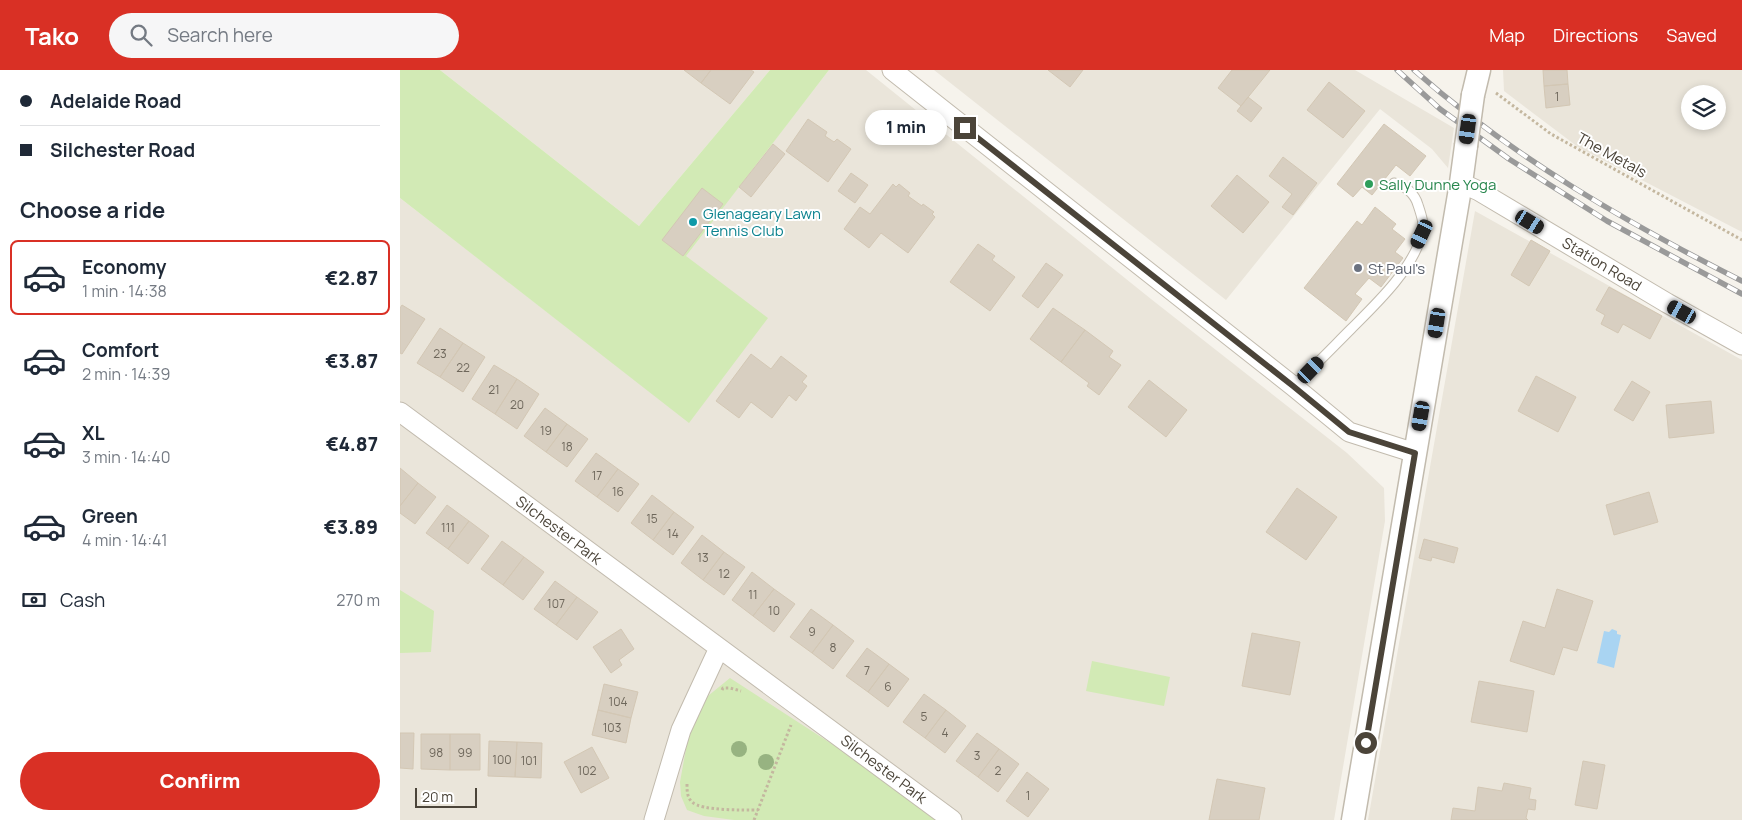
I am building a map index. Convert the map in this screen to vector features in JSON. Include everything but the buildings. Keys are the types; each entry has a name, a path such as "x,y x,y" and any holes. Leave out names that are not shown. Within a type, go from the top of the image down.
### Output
{"street":[{"path":"892,70 1349,432 1415,453"},
{"path":"1353,820 1461,183 1476,81"},
{"name":"Station Road","path":"1461,183 1479,191 1667,303 1742,345"},
{"name":"Silchester Park","path":"400,412 952,820"},
{"path":"654,820 681,730 718,648"}],"lane":[{"path":"1293,386 1311,370 1397,281 1413,253 1422,234 1423,224 1420,210 1416,198 1402,184 1394,183"}],"path":[{"name":"The Metals","path":"1476,81 1551,134 1742,240"},
{"path":"720,693 723,688 730,688 740,690 746,694"},
{"path":"754,820 798,706"},
{"path":"686,777 687,794 693,803 717,809 758,810"}],"shaded area":[{"path":"440,70 770,70 639,226"},
{"path":"829,70 866,70 1151,299 1347,453 1384,488 1385,521 1334,820 400,820 400,198 689,422 685,256"},
{"path":"934,70 1355,70 1454,128 1448,168 1432,149 1380,109 1226,300"},
{"path":"1503,70 1742,70 1742,232 1578,147 1504,91"},
{"path":"1475,211 1742,360 1742,820 1368,820"}],"green space":[{"path":"400,70 440,70 639,226 770,70 829,70 686,256 768,318 689,423 400,198"},
{"path":"400,590 434,611 431,652 400,653"},
{"path":"1092,661 1170,677 1164,706 1086,691"},
{"path":"730,678 838,748 937,820 734,820 704,816 687,810 681,796 680,782 689,732 703,700"}],"water":[{"path":"1612,629 1621,635 1614,668 1597,663 1604,631 1609,632"}],"railway":[{"path":"1397,70 1440,109 1509,159 1607,221 1742,294"},
{"path":"1414,70 1490,131 1571,186 1656,236 1742,281"}],"place":[{"name":"Sally Dunne Yoga","path":"1369,184"},
{"name":"Glenageary Lawn Tennis Club","path":"693,222"},
{"name":"St Paul's","path":"1358,268"}],"route":[{"path":"965,128 1349,432 1415,453 1366,743"}]}
